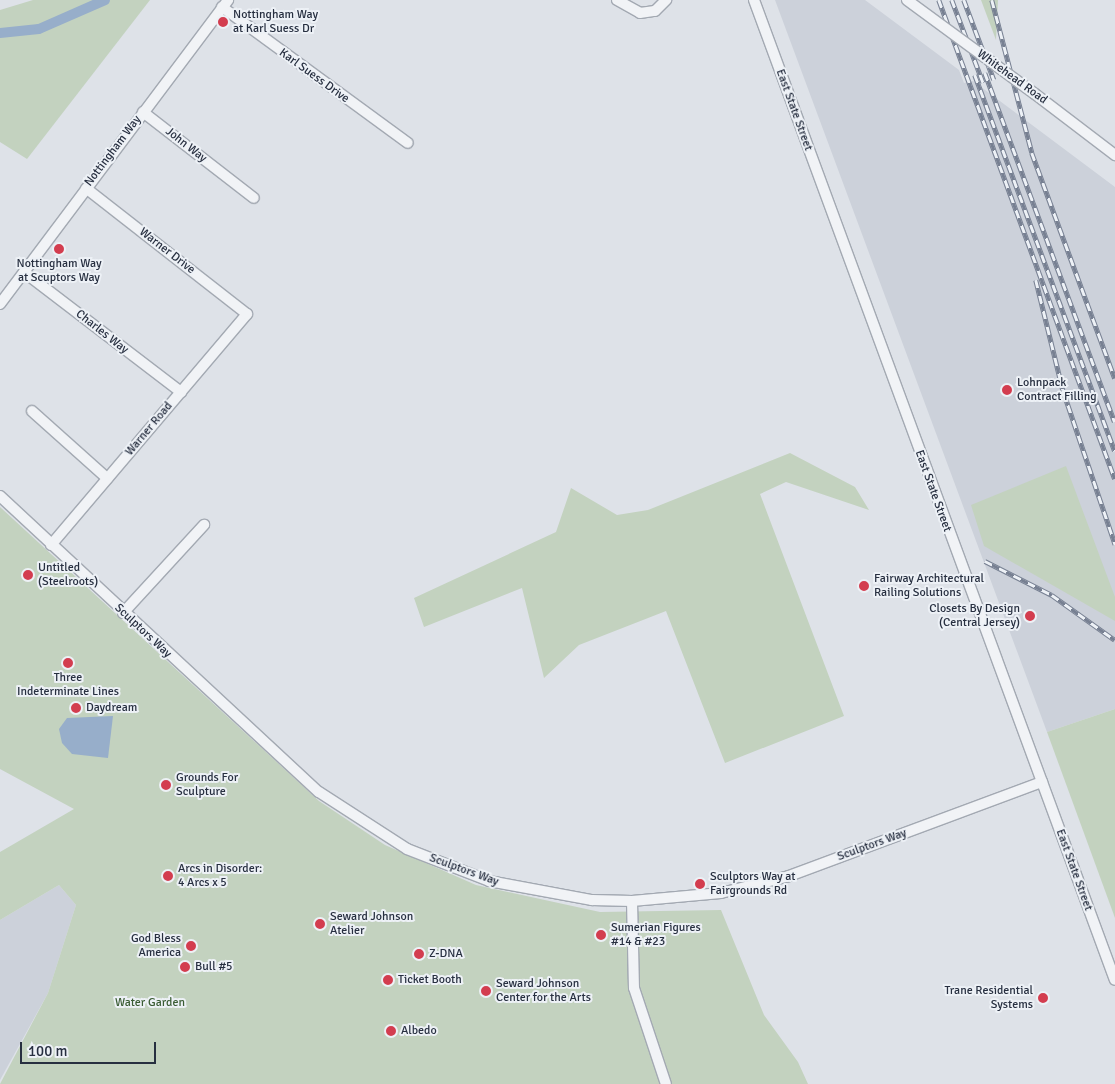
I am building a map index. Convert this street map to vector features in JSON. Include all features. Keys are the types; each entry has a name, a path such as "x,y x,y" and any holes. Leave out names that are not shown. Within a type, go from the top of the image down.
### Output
{"street":[{"path":"617,0 633,11 648,13 666,0"},
{"name":"East State Street","path":"754,0 1115,980"},
{"name":"Whitehead Road","path":"907,0 1115,155"},
{"name":"Nottingham Way","path":"0,304 225,4"},
{"name":"Karl Suess Drive","path":"225,4 408,143"},
{"name":"John Way","path":"143,112 254,198"},
{"name":"Warner Drive","path":"86,188 247,314"},
{"name":"Charles Way","path":"24,272 181,392"},
{"name":"Warner Road","path":"51,545 247,314"},
{"path":"32,411 107,478"},
{"name":"Sculptors Way","path":"0,496 300,777 384,836 431,860 495,882 557,896 632,901 721,892 789,876 1042,782"},
{"path":"123,613 204,525"},
{"path":"632,901 634,988 666,1084"}],"shaded area":[{"path":"775,0 865,0 959,70 964,83 973,81 1115,187 1115,709 1047,732"},
{"path":"59,885 76,905 48,993 0,1080 0,920"}],"green space":[{"path":"33,0 150,0 27,159 0,142 0,10"},
{"path":"981,0 998,0 996,40"},
{"path":"790,453 855,487 869,510 786,482 760,494 844,716 725,763 666,611 579,645 544,678 522,588 424,627 414,598 556,532 571,488 617,515 648,510"},
{"path":"1066,466 1115,597 1115,621 984,546 971,505"},
{"name":"Grounds For Sculpture","path":"0,507 319,801 385,845 476,885 600,912 721,910 764,1015 798,1062 808,1084 0,1084 48,993 76,905 59,885 0,920 0,852 74,809 0,769"},
{"path":"1115,709 1115,918 1047,732"}],"water":[{"path":"113,716 108,758 72,754 62,743 59,729 67,718"}],"waterway":[{"path":"0,33 39,29 105,0"}],"railway":[{"path":"939,0 1115,479"},
{"path":"952,0 983,82"},
{"path":"964,0 994,80"},
{"path":"992,0 1032,153 1115,378"},
{"path":"985,73 1115,422"},
{"path":"975,75 1115,451"},
{"path":"1036,280 1063,390 1115,544"},
{"path":"985,561 1052,595 1115,640"}],"place":[{"name":"Nottingham Way at Karl Suess Dr","path":"223,22"},
{"name":"Nottingham Way at Scuptors Way","path":"59,249"},
{"name":"Lohnpack Contract Filling","path":"1007,390"},
{"name":"Untitled (Steelroots)","path":"28,575"},
{"name":"Fairway Architectural Railing Solutions","path":"864,586"},
{"name":"Closets By Design (Central Jersey)","path":"1030,616"},
{"name":"Three Indeterminate Lines","path":"68,663"},
{"name":"Daydream","path":"76,708"},
{"name":"Grounds For Sculpture","path":"166,785"},
{"name":"Arcs in Disorder: 4 Arcs x 5","path":"168,876"},
{"name":"Sculptors Way at Fairgrounds Rd","path":"700,884"},
{"name":"Seward Johnson Atelier","path":"320,924"},
{"name":"Sumerian Figures #14 & #23","path":"601,935"},
{"name":"God Bless America","path":"191,946"},
{"name":"Z-DNA","path":"419,954"},
{"name":"Bull #5","path":"185,967"},
{"name":"Ticket Booth","path":"388,980"},
{"name":"Seward Johnson Center for the Arts","path":"486,991"},
{"name":"Trane Residential Systems","path":"1043,998"},
{"name":"Albedo","path":"391,1031"}],"park label":[{"name":"Water Garden","path":"150,1003"}]}
